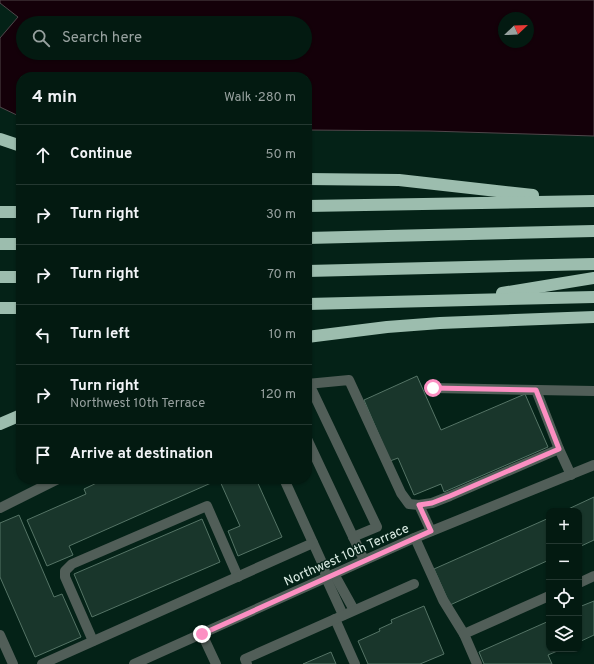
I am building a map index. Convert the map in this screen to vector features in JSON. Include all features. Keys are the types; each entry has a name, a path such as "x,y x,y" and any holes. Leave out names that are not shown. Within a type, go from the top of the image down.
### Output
{"highway":[{"path":"0,139 16,144"},
{"path":"312,179 398,180 592,201"},
{"path":"312,206 592,201"},
{"path":"0,212 16,212"},
{"path":"312,238 594,231"},
{"path":"0,244 16,244"},
{"path":"312,271 594,264"},
{"path":"0,277 16,277"},
{"path":"462,300 594,278"},
{"path":"312,304 594,297"},
{"path":"0,308 16,308"},
{"path":"312,336 387,327 440,323 594,316"},
{"path":"0,424 16,417"}],"street":[{"path":"312,384 350,380 401,493 409,504 419,505 432,503 559,449"},
{"path":"433,388 594,391"},
{"path":"536,390 559,449 571,474"},
{"path":"312,392 377,527 353,537"},
{"path":"312,450 364,560"},
{"name":"Northwest 10th Terrace","path":"134,664 431,531 594,465"},
{"path":"0,508 48,484"},
{"path":"286,484 324,567 354,610"},
{"path":"419,505 431,531"},
{"path":"93,641 65,577 65,571 72,564 208,506 238,577"},
{"path":"415,538 443,600 464,634 477,664"},
{"path":"42,664 313,543"},
{"path":"330,576 339,617 355,664"},
{"path":"582,582 594,576"},
{"path":"247,664 245,659 414,584"},
{"path":"464,634 546,597"},
{"path":"202,634 216,664"},
{"path":"0,635 13,664"}],"shaded area":[{"path":"0,0 594,0 594,136 429,131 312,130 312,72 16,72 16,115 0,107 0,38 16,19 16,60 312,60 312,16 17,16 0,3"}],"building":[{"path":"417,376 441,430 525,394 548,447 444,492 441,484 414,495 398,458 390,461 364,400"},
{"path":"94,484 209,484 69,546 73,555 47,566 27,520 86,494 84,489"},
{"path":"221,484 258,484 282,537 238,556 228,531 240,526"},
{"path":"594,497 594,540 582,546 582,508 570,508"},
{"path":"19,515 54,597 62,594 81,637 35,657 0,577 0,523"},
{"path":"202,519 220,562 92,617 74,574"},
{"path":"546,519 546,561 450,605 434,569"},
{"path":"594,601 594,635 582,641 582,616 582,606"},
{"path":"424,606 444,654 420,664 368,664 358,641 380,631 379,629 392,623 391,620"},
{"path":"546,622 546,652 555,652 548,655 552,664 484,664 479,652"},
{"path":"331,652 336,664 303,664"}],"route":[{"path":"202,634 431,531 419,505 432,503 450,496 559,449 536,390 433,388"}]}
